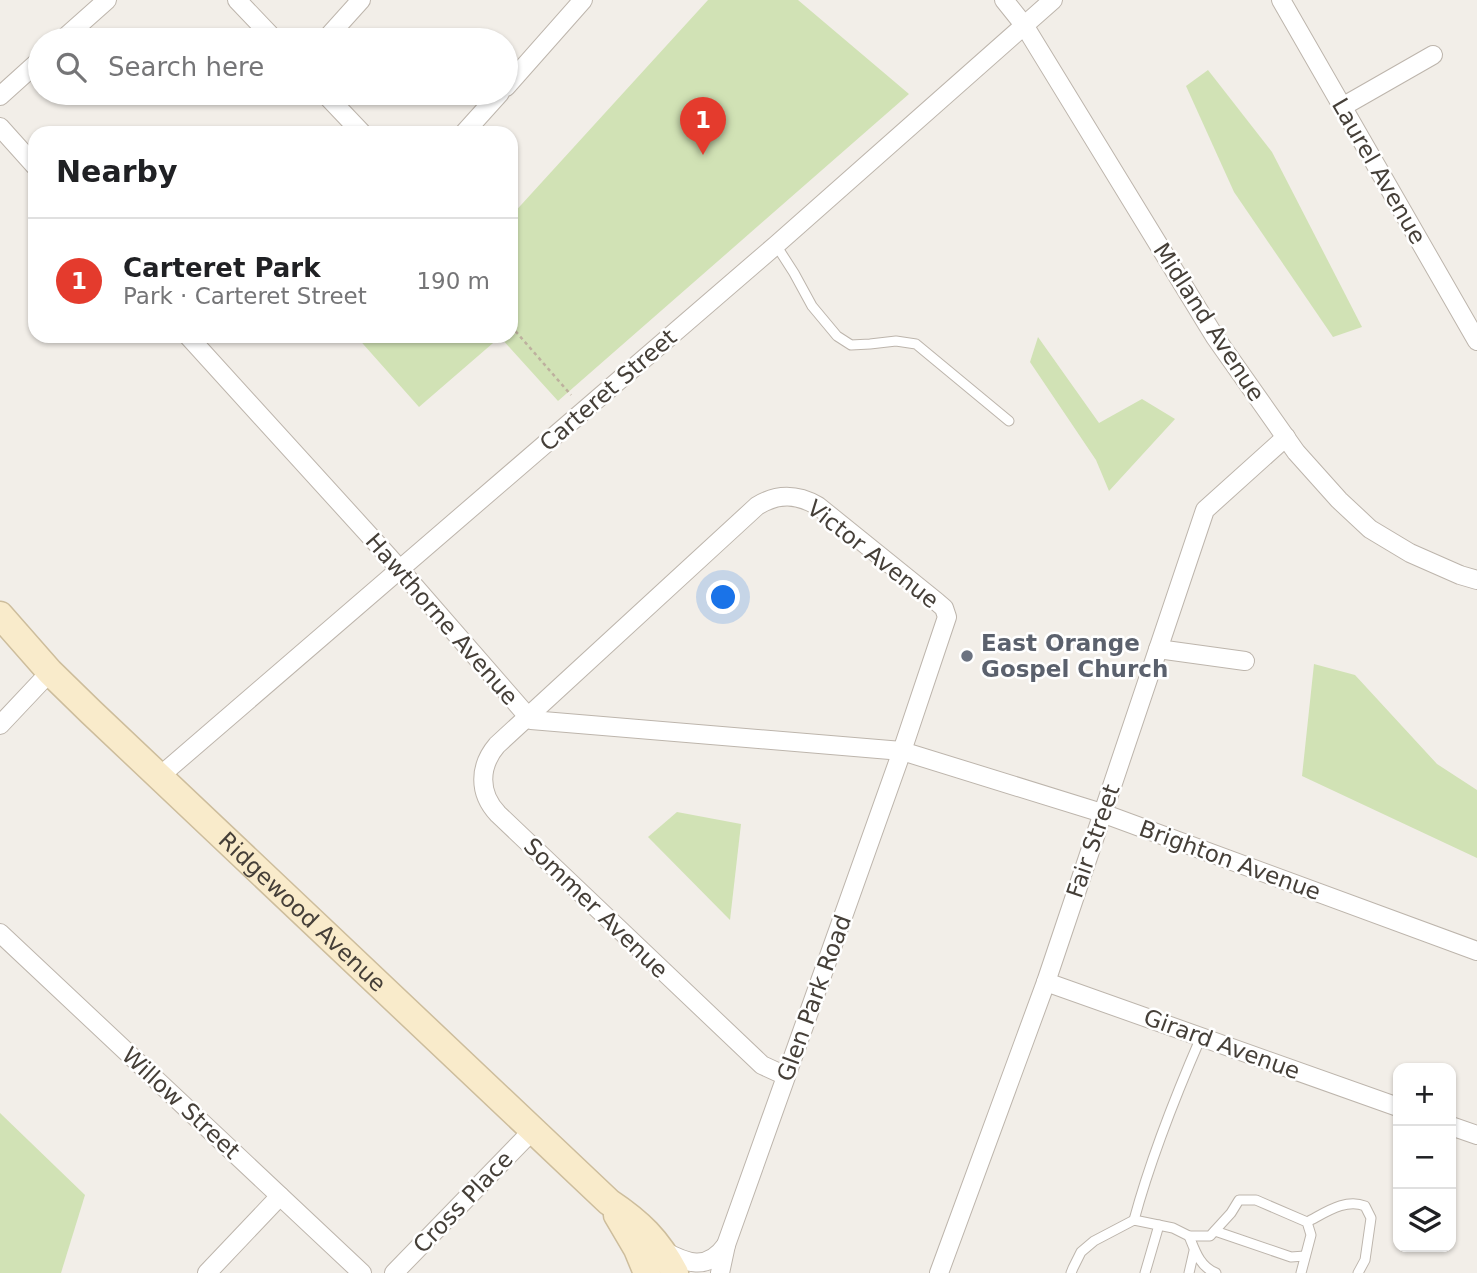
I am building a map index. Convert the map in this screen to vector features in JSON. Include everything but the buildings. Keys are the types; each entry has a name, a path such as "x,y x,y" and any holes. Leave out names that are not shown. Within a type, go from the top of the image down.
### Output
{"street":[{"path":"76,28 107,0"},
{"path":"237,0 264,28"},
{"path":"336,28 361,0"},
{"path":"518,73 583,0"},
{"name":"Midland Avenue","path":"1004,0 1024,25 1215,337 1296,452 1339,500 1370,529 1410,553 1477,580"},
{"name":"Carteret Street","path":"160,776 776,245 1052,0"},
{"name":"Laurel Avenue","path":"1280,0 1477,341"},
{"path":"1342,107 1433,55"},
{"path":"0,96 28,71"},
{"path":"335,105 355,126"},
{"path":"470,126 489,105"},
{"path":"0,127 28,158"},
{"name":"Hawthorne Avenue","path":"194,343 400,569 531,720 902,751"},
{"name":"Fair Street","path":"939,1273 1046,982 1205,510 1286,437"},
{"name":"Victor Avenue","path":"528,717 757,506 776,497 791,496 806,499 818,506 944,608 947,617 902,751"},
{"name":"Ridgewood Avenue","path":"0,615 50,672 91,712 609,1202 650,1265 675,1273"},
{"path":"1158,649 1245,662"},
{"path":"0,725 50,672"},
{"name":"Sommer Avenue","path":"528,717 494,748 486,760 483,784 491,806 762,1065 786,1076"},
{"name":"Brighton Avenue","path":"902,751 1102,813 1477,951"},
{"name":"Glen Park Road","path":"720,1273 726,1245 902,751"},
{"name":"Willow Street","path":"0,933 362,1273"},
{"name":"Girard Avenue","path":"1046,982 1393,1105"},
{"path":"1456,1128 1477,1135"},
{"name":"Cross Place","path":"394,1273 533,1130"},
{"path":"207,1273 280,1196"},
{"path":"650,1265 682,1260 699,1263 716,1257 726,1245"}],"lane":[{"path":"776,245 812,306 836,337 851,345 896,341 916,344 1009,421"},
{"path":"1134,1220 1144,1181 1201,1037"},
{"path":"1072,1273 1081,1252 1094,1241 1134,1220 1173,1228 1189,1236 1210,1236 1239,1200 1256,1200 1307,1222 1311,1235 1301,1273"},
{"path":"1307,1222 1335,1207 1357,1203 1365,1206 1371,1218 1365,1260 1358,1273"},
{"path":"1146,1273 1159,1225"},
{"path":"1214,1231 1291,1258 1305,1256"},
{"path":"1189,1236 1206,1269 1216,1273"},
{"path":"1189,1273 1195,1250"}],"path":[{"path":"518,334 571,396"}],"green space":[{"path":"708,0 798,0 909,94 558,401 505,343 518,343 518,208"},
{"path":"1208,70 1272,152 1362,327 1333,337 1234,192 1186,86"},
{"path":"1038,337 1099,423 1142,399 1175,419 1109,491 1096,460 1030,362"},
{"path":"362,343 493,343 419,407"},
{"path":"1314,664 1355,675 1437,764 1477,790 1477,858 1302,776"},
{"path":"677,812 741,824 730,920 648,837"},
{"path":"0,1113 85,1195 61,1273 0,1273"}],"place":[{"name":"Carteret Park","path":"703,155"},
{"name":"East Orange Gospel Church","path":"967,656"}]}
